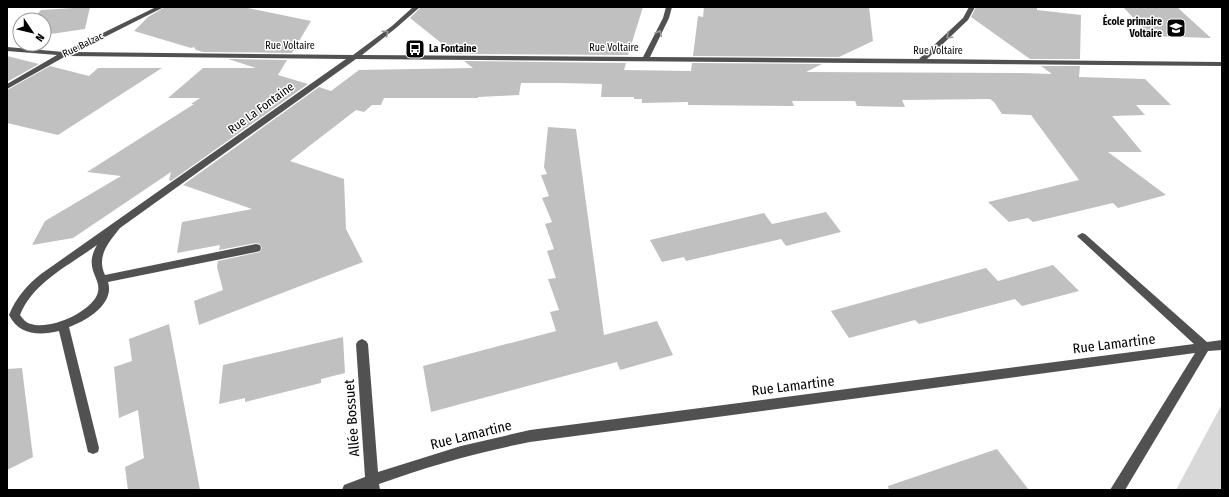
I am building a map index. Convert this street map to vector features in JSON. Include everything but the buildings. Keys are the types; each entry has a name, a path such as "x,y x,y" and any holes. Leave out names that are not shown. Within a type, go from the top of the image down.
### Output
{"street":[{"name":"Rue Balzac","path":"7,87 65,54 161,7"},
{"name":"Rue La Fontaine","path":"117,226 104,241 96,262 104,287 103,296 96,305 75,320 64,325 48,329 36,330 25,327 18,321 14,315 17,306 24,296 42,281 117,226 355,56 394,27 417,7"},
{"path":"646,58 666,18 669,7"},
{"path":"921,61 966,19 972,7"},
{"name":"Rue Voltaire","path":"7,49 65,54 1222,64"},
{"path":"1082,236 1204,348 1118,490"},
{"path":"102,279 256,248"},
{"path":"64,325 93,448"},
{"name":"Allée Bossuet","path":"362,344 372,485"},
{"name":"Rue Lamartine","path":"372,485 425,461 477,447 538,435 1222,345"},
{"path":"349,490 372,485"}],"shaded area":[{"path":"1222,404 1222,490 1176,490"}],"place":[{"name":"École primaire Voltaire","path":"1176,28"},
{"name":"La Fontaine","path":"415,49"}]}
